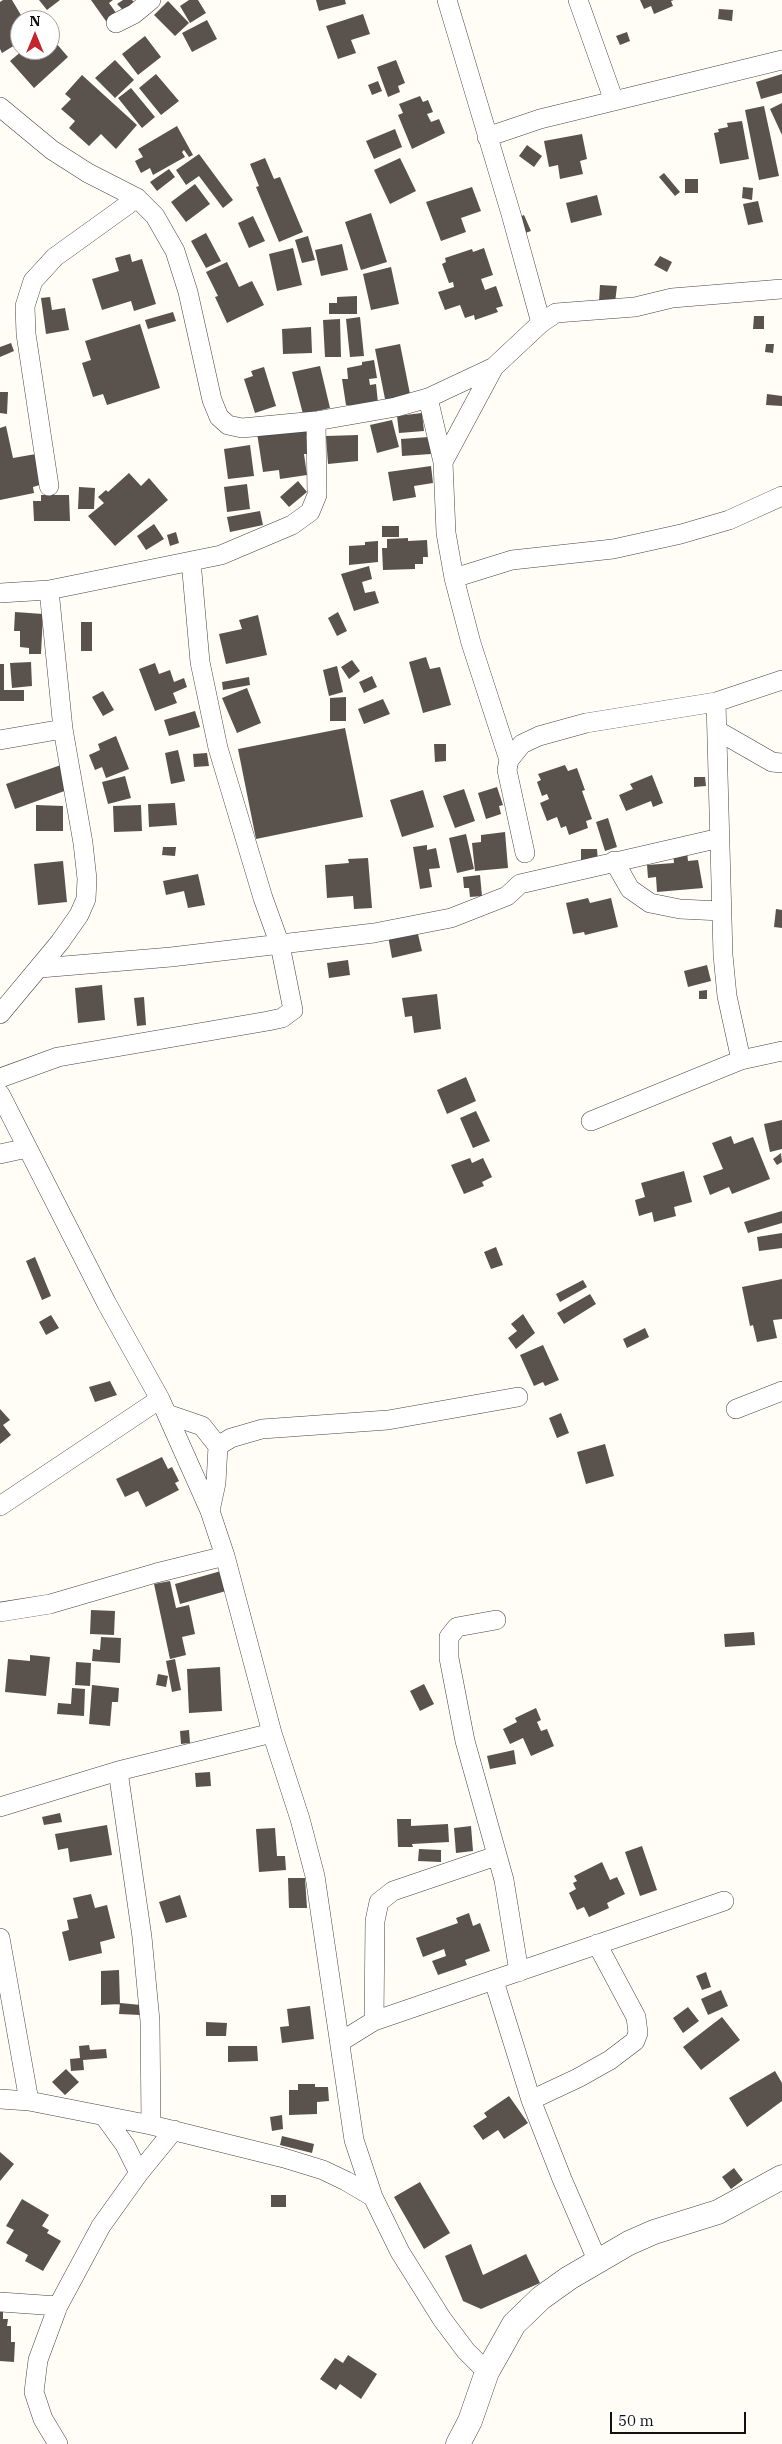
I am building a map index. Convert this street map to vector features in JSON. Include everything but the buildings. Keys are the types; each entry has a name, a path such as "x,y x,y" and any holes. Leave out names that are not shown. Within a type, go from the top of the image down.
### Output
{"street":[{"path":"116,23 134,14 151,0"},
{"path":"446,0 488,136 541,322"},
{"path":"456,31 462,0"},
{"path":"578,0 614,101"},
{"path":"488,136 540,119 782,60"},
{"path":"0,107 52,150 88,173 136,198 155,216 175,251 188,292 212,400 219,418 228,425 242,428 316,421 354,415 428,398 494,367"},
{"path":"50,486 26,334 25,306 33,281 55,257 136,198"},
{"path":"443,462 494,367 541,322 556,313 635,307 672,298 782,289"},
{"path":"428,398 443,462 446,533 454,578 474,651 509,760 508,780 525,853"},
{"path":"0,593 49,590 221,555 273,535 292,525 310,512 316,495 318,474 316,421"},
{"path":"454,578 512,560 613,549 681,534 729,520 782,496"},
{"path":"0,1078 58,1057 282,1018 293,1010 280,944 263,898 218,748 200,662 191,561"},
{"path":"0,1014 40,968 79,915 86,899 87,879 83,843 63,729 49,590"},
{"path":"509,760 522,744 538,736 586,723 716,702 782,680"},
{"path":"716,702 722,911 727,996 741,1060"},
{"path":"0,740 63,729"},
{"path":"718,731 772,762 782,763"},
{"path":"40,968 374,933 451,918 507,896 520,884 720,838"},
{"path":"614,861 630,889 650,903 680,909 722,911"},
{"path":"591,1121 741,1060 782,1051"},
{"path":"0,1094 5,1120 27,1148 107,1304 163,1406 210,1511 226,1556 272,1733 300,1819 315,1876 354,2140 373,2197 400,2252 442,2319 466,2351 487,2372"},
{"path":"0,1154 27,1148"},
{"path":"736,1409 782,1391"},
{"path":"218,1446 231,1438 262,1429 388,1420 518,1397"},
{"path":"163,1406 202,1426 218,1446 216,1483 210,1511"},
{"path":"0,1506 163,1406"},
{"path":"0,1612 50,1604 156,1572 226,1556"},
{"path":"496,1620 457,1627 449,1636 449,1658 454,1689 496,1856 504,1880 519,1972"},
{"path":"0,1807 118,1771 272,1733"},
{"path":"118,1771 142,1937 150,2020 151,2125"},
{"path":"374,2021 375,1921 379,1902 393,1891 496,1856"},
{"path":"340,2042 374,2021 494,1982 597,1944 724,1901"},
{"path":"0,1938 29,2101"},
{"path":"531,2100 578,2078 610,2060 635,2041 638,2033 636,2017 597,1944"},
{"path":"494,1982 531,2100 562,2179 598,2262"},
{"path":"0,2099 29,2101 174,2130 323,2170 373,2197"},
{"path":"104,2116 124,2145 139,2173"},
{"path":"58,2444 43,2419 34,2392 38,2360 58,2306 101,2226 139,2173 174,2130"},
{"path":"458,2444 470,2421 487,2372 514,2324 541,2298 569,2278 629,2244 654,2232 718,2212 782,2177"},
{"path":"0,2302 58,2306"}]}
